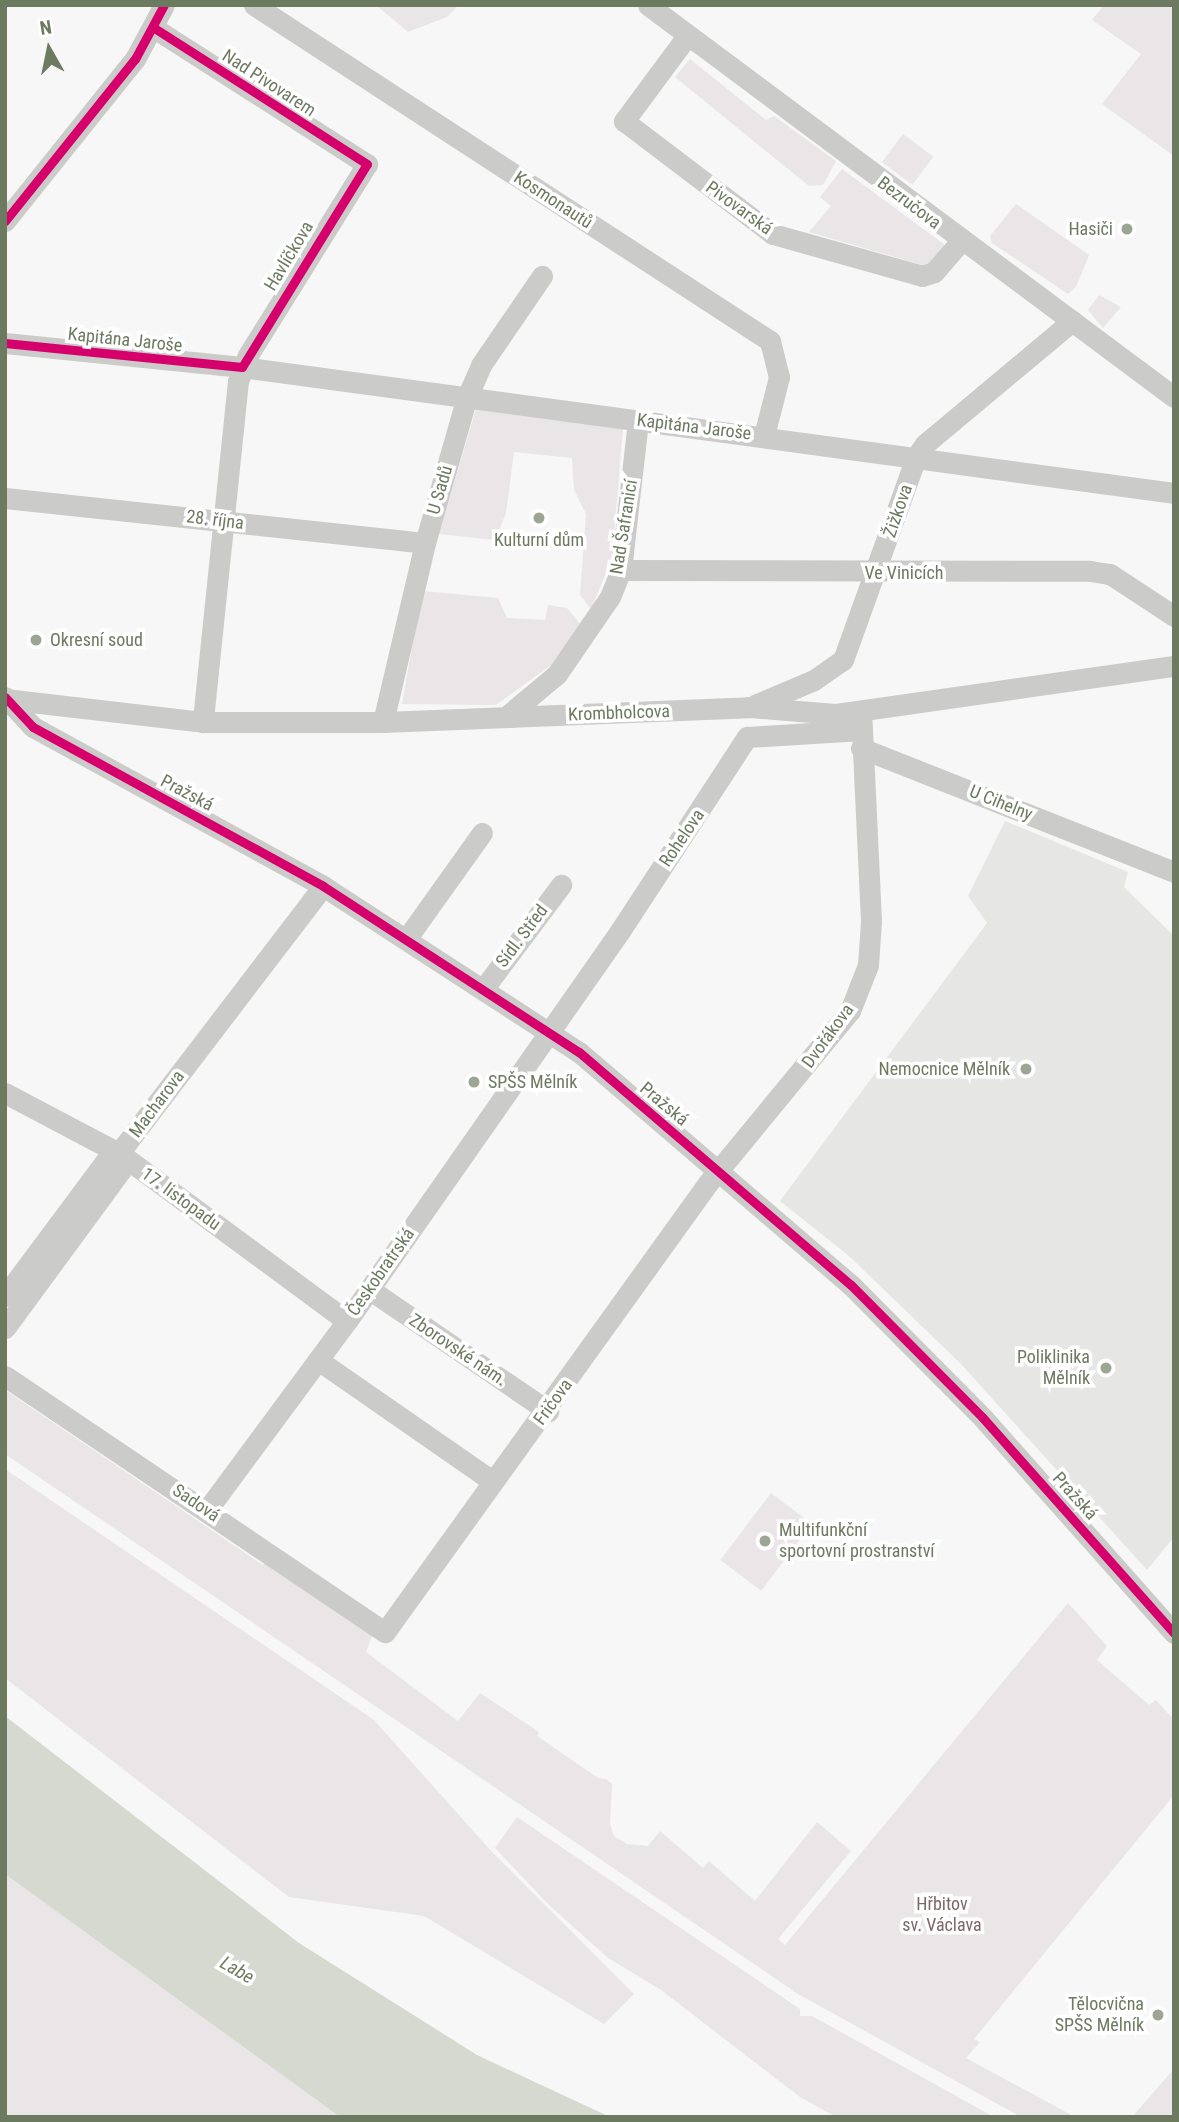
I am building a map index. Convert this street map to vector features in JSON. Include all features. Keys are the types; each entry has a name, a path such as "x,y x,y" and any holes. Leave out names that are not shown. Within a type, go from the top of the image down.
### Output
{"street":[{"path":"5,221 127,70 164,5"},
{"name":"Kosmonautů","path":"254,5 770,341 779,377 764,436"},
{"name":"Bezručova","path":"648,5 960,242 1072,320 1174,397"},
{"name":"Nad Pivovarem","path":"153,28 367,164"},
{"name":"Pivovarská","path":"687,36 624,121 773,234 922,276 934,272 960,242"},
{"name":"Havlíčkova","path":"202,722 221,520 243,368 367,164"},
{"name":"U Sadů","path":"383,722 425,543 467,397 495,343 542,276"},
{"name":"Žižkova","path":"750,708 814,680 843,660 916,457 925,444 1072,320"},
{"name":"Kapitána Jaroše","path":"5,343 243,368 1174,493"},
{"name":"Nad Šafranicí","path":"511,717 507,716 557,674 610,597 621,570 638,420"},
{"name":"28. října","path":"5,498 425,543"},
{"name":"Ve Vinicích","path":"621,570 876,573 1090,570 1110,574 1174,616"},
{"name":"Krombholcova","path":"6,703 61,704 202,722 383,722 750,708 861,730 1174,666"},
{"name":"Pražská","path":"6,703 41,732 323,886 550,1031 852,1285 983,1418 1174,1633"},
{"path":"41,732 46,720 61,704"},
{"name":"U Cihelny","path":"861,730 1171,864"},
{"name":"Rohelova","path":"550,1031 747,737 861,730"},
{"name":"Dvořákova","path":"718,1171 850,1011 868,965 871,921 861,730"},
{"path":"407,938 482,833"},
{"name":"Sídl. Střed","path":"484,988 561,885"},
{"name":"Macharova","path":"5,1328 121,1170 119,1153 323,886"},
{"name":"Českobratrská","path":"207,1510 347,1321 550,1031"},
{"name":"17. listopadu","path":"5,1093 119,1153 347,1321"},
{"path":"5,1296 107,1159 119,1153"},
{"name":"Fričova","path":"385,1632 492,1481 548,1411 718,1171"},
{"name":"Zborovské nám.","path":"369,1289 548,1411"},
{"path":"318,1360 492,1481"},
{"name":"Sadová","path":"5,1376 385,1632"}],"shaded area":[{"name":"Nemocnice Mělník","path":"1005,821 1128,872 1124,887 1174,936 1174,1537 1147,1570 961,1364 849,1256 780,1201 987,923 968,896"}],"green space":[{"path":"376,5 459,5 447,17 408,32"},
{"path":"1104,5 1174,5 1174,156 1102,104 1141,54 1092,20"},
{"path":"690,59 766,120 774,116 836,161 823,185 809,186 675,77"},
{"path":"903,134 933,157 912,185 882,162"},
{"path":"842,169 945,245 926,266 809,232 831,206 820,197"},
{"path":"1016,204 1089,255 1076,287 1068,294 992,243 990,236"},
{"path":"1099,295 1121,307 1103,328 1088,310"},
{"path":"476,409 623,429 612,559 591,609 580,595 586,514 574,490 572,458 514,452 506,513 495,540 439,534"},
{"path":"422,591 498,598 507,618 545,620 548,605 567,608 580,624 551,665 496,705 402,704"},
{"name":"Hřbitov sv. Václava","path":"5,1390 263,1565 266,1561 373,1633 366,1652 458,1721 480,1693 539,1732 537,1736 598,1778 606,1779 612,1784 610,1824 614,1836 627,1844 648,1846 660,1831 703,1868 709,1861 755,1901 817,1822 851,1851 778,1939 785,1945 1068,1603 1107,1646 1097,1660 1149,1705 1156,1700 1174,1720 1174,1795 974,2039 980,2042 966,2058 1075,2117 1021,2117 798,1994 5,1454"},
{"path":"5,1469 374,1720 492,1852 634,1994 604,2024 424,1916 289,1897 5,1678"},
{"name":"Multifunkční sportovní prostranství","path":"771,1493 812,1524 761,1591 720,1560"},
{"path":"517,1817 800,2009 800,2016 812,2016 994,2117 836,2117 800,2097 661,1990 608,1958 549,1905 495,1848"},
{"path":"5,1874 340,2117 5,2117"},
{"path":"1174,2069 1174,2117 1132,2117"}],"water":[{"name":"Labe","path":"5,1716 299,1943 477,2055 610,2117 340,2117 5,1874"}],"cycle path":[{"path":"5,221 135,59 164,5"},
{"path":"5,343 242,367 367,164 154,28"},
{"path":"5,697 33,727 323,886 579,1052 851,1285 983,1418 1174,1633"}],"place":[{"name":"Hasiči","path":"1127,229"},
{"name":"Kulturní dům","path":"539,518"},
{"name":"Okresní soud","path":"36,640"},
{"name":"Nemocnice Mělník","path":"1026,1069"},
{"name":"SPŠS Mělník","path":"474,1082"},
{"name":"Poliklinika Mělník","path":"1106,1368"},
{"name":"Multifunkční sportovní prostranství","path":"765,1541"},
{"name":"Tělocvična SPŠS Mělník","path":"1158,2015"}]}
